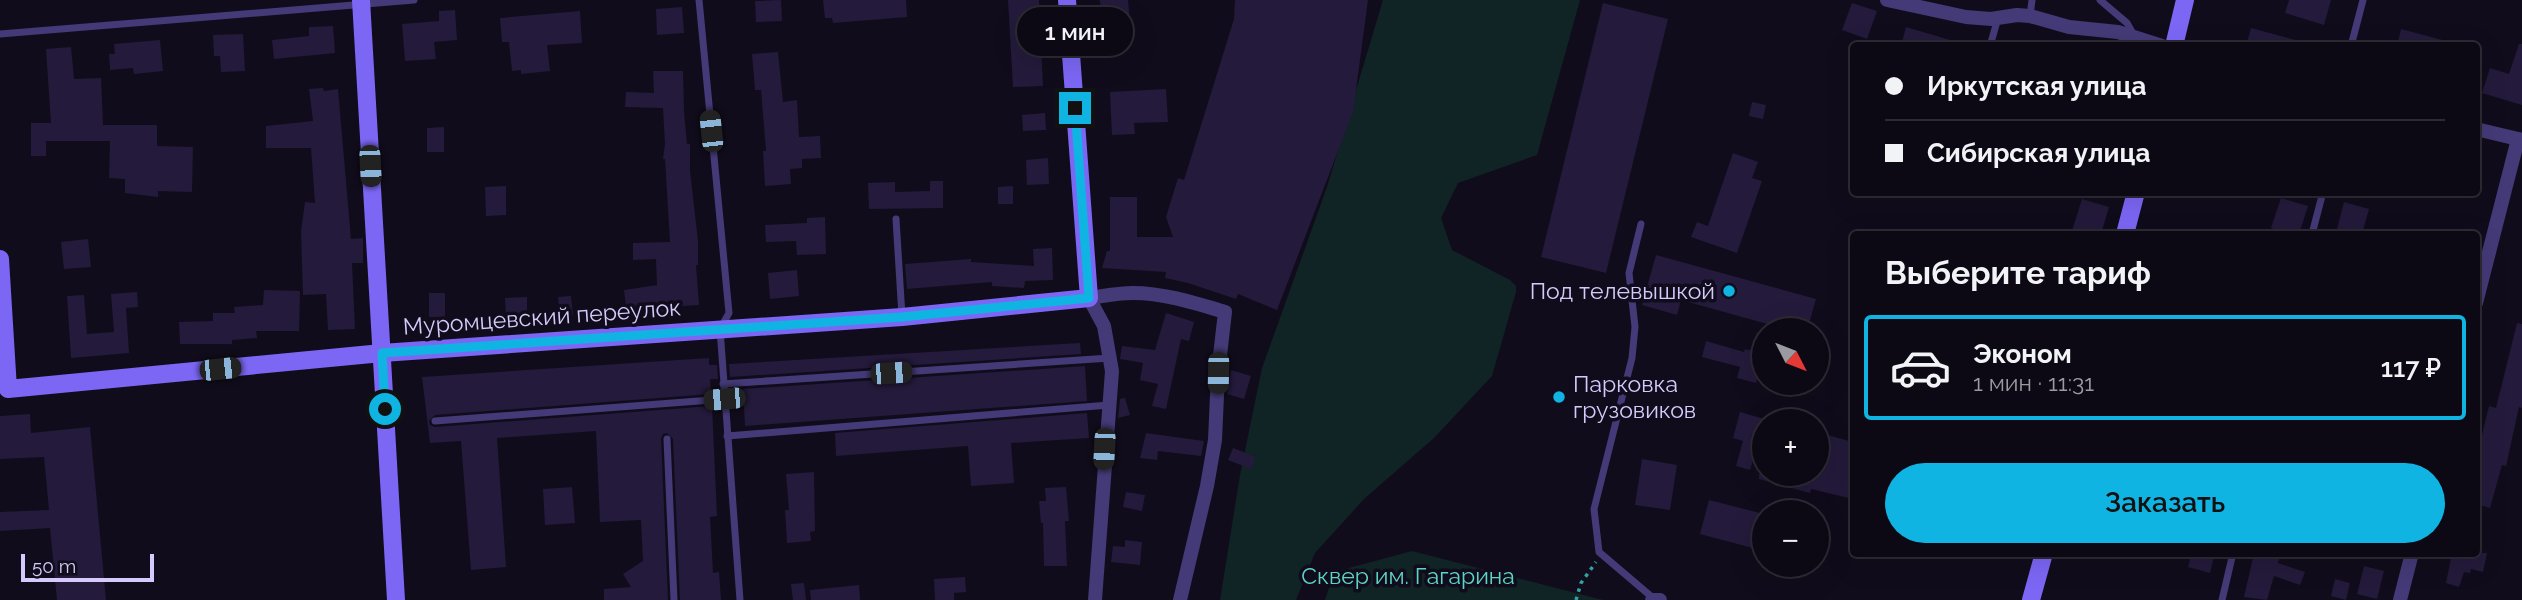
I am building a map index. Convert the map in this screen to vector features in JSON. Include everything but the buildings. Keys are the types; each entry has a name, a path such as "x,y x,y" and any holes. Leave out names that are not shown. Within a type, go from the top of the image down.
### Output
{"street":[{"path":"1067,0 1089,298 1104,326 1112,371 1095,600"},
{"path":"1887,0 1966,17 2030,16 2069,27 2104,29 2150,42"},
{"path":"2175,42 2185,0"},
{"path":"361,3 396,600"},
{"path":"2480,130 2520,140 2480,288"},
{"path":"2126,231 2135,196"},
{"path":"0,259 4,387"},
{"path":"1089,298 1146,293 1225,312 1218,373 1215,440 1180,600"},
{"name":"Муромцевский переулок","path":"4,387 382,353 902,317 1089,298"},
{"path":"2032,600 2042,557"},
{"path":"2400,600 2411,557"}],"lane":[{"path":"0,34 414,0"},
{"path":"699,0 729,313 720,329 740,600"},
{"path":"2030,16 2032,0"},
{"path":"2100,0 2127,23 2135,37"},
{"path":"2352,42 2362,0"},
{"path":"1991,42 1998,18"},
{"path":"2313,231 2322,196"},
{"path":"896,219 902,317"},
{"path":"1641,224 1629,273 1635,327 1632,358 1594,509 1597,546 1602,554 1655,599"},
{"path":"723,384 1111,358"},
{"path":"435,421 724,399"},
{"path":"727,436 1108,405"},
{"path":"667,439 674,600"},
{"path":"2222,600 2233,557"}],"path":[{"path":"1576,600 1581,583 1602,554"}],"green space":[{"path":"1383,0 1580,0 1537,155 1458,183 1441,218 1452,250 1510,280 1516,286 1516,292 1492,376 1434,438 1364,499 1315,553 1296,600 1220,600 1240,475 1262,368 1327,187"},
{"name":"Сквер им. Гагарина","path":"1412,551 1603,600 1325,600 1334,572"}],"place":[{"name":"Под телевышкой","path":"1729,291"},
{"name":"Парковка грузовиков","path":"1559,397"}],"route":[{"path":"385,409 382,353 902,317 1089,298 1075,108"}]}
